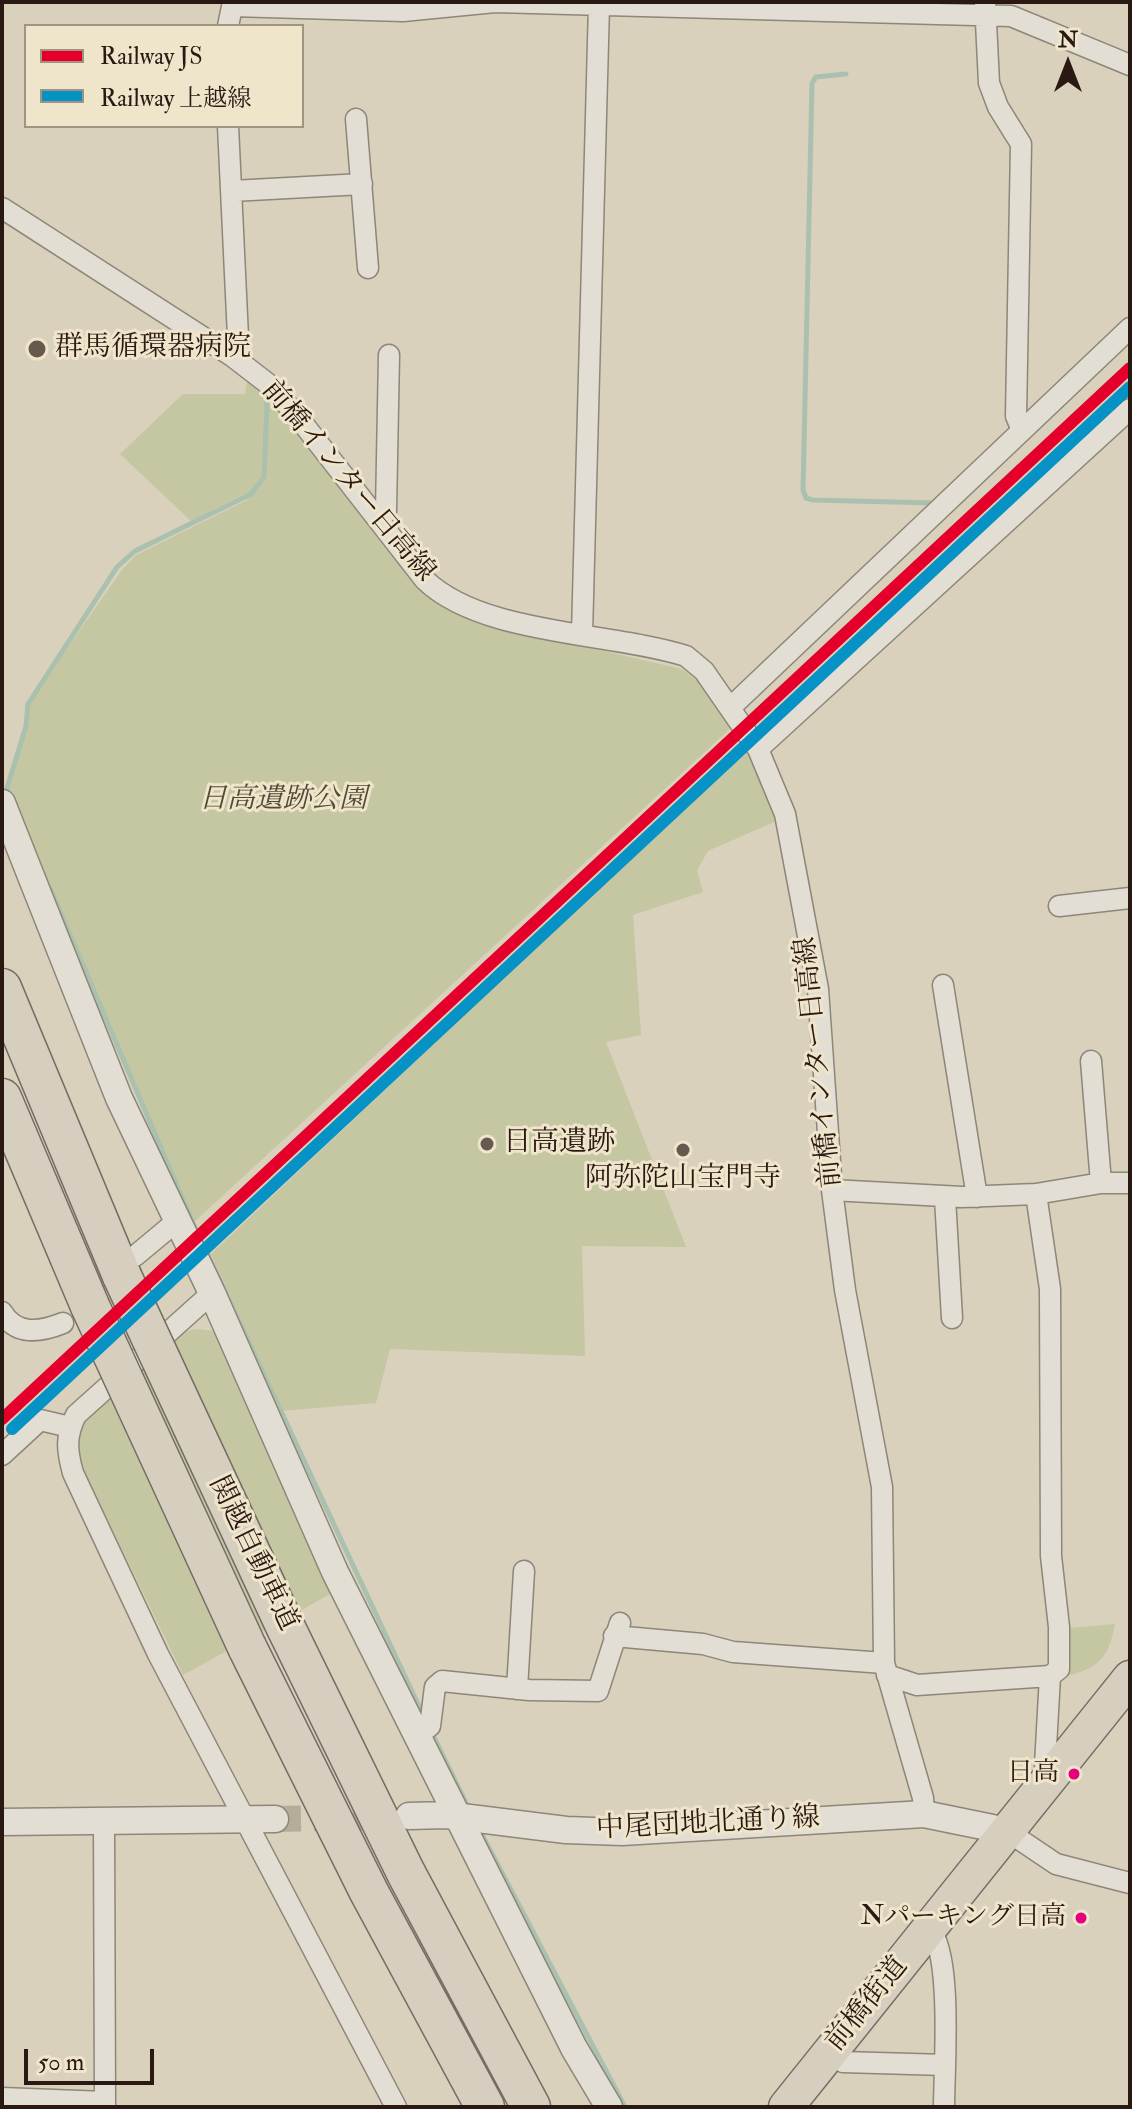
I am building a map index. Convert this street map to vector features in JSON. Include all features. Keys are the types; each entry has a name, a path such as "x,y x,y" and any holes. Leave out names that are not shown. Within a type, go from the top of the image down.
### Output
{"highway":[{"name":"関越自動車道","path":"2,988 129,1266 286,1628 406,1873 531,2107"},
{"name":"関越自動車道","path":"2,1098 76,1315 369,1892 485,2107"}],"main road":[{"name":"前橋街道","path":"786,2107 1130,1678"}],"street":[{"path":"231,11 403,11 495,2 985,8 1130,65"},
{"path":"582,634 599,5"},
{"path":"985,8 989,83 998,107 1021,144 1016,416 1021,428"},
{"path":"356,119 368,268"},
{"path":"228,128 238,337 232,356"},
{"path":"232,191 362,184"},
{"name":"前橋インター日高線","path":"2,208 232,356 267,383 294,412 425,580 453,602 478,612 686,656 704,671 758,749 785,814 818,989 832,1190 845,1290 882,1487 885,1669 923,1798 924,1814"},
{"path":"731,707 1009,444 1021,428 1130,328"},
{"path":"380,522 386,511 389,355"},
{"path":"758,749 1130,409"},
{"path":"2,803 119,1098 212,1293 335,1572 574,2048 609,2107"},
{"path":"1059,906 1130,898"},
{"path":"943,985 977,1197"},
{"path":"1091,1061 1101,1183"},
{"path":"832,1190 945,1198 1036,1194 1101,1183 1130,1183"},
{"path":"418,1735 430,1726 438,1683 598,1691 617,1629 733,1652 885,1669 917,1685 1050,1676 1059,1669 1059,1627 1051,1556 1050,1289 1036,1194"},
{"path":"945,1198 952,1318"},
{"path":"129,1266 177,1221"},
{"path":"212,1293 76,1415 70,1427 67,1451 73,1473 158,1654 396,2107"},
{"path":"2,1312 14,1327 31,1331 76,1315"},
{"path":"2,1455 40,1420 70,1427"},
{"path":"517,1689 524,1571"},
{"path":"1050,1676 1045,1765 1054,1773"},
{"name":"中尾団地北通り線","path":"409,1816 458,1817 566,1830 622,1832 924,1814 1007,1831"},
{"path":"2,1822 275,1819"},
{"path":"2,2098 105,2105 104,1820"},
{"path":"1007,1831 1056,1864 1130,1883"},
{"path":"929,1929 937,1938 940,1951 944,2107"},
{"path":"829,2053 843,2062 945,2065"}],"green space":[{"name":"日高遺跡公園","path":"247,381 272,397 432,600 478,622 682,669 709,690 733,726 193,1223 7,788 26,726 28,704 122,570 136,555 247,500 244,494 191,521 120,454 183,394 245,394"},
{"path":"746,750 781,819 708,851 697,870 703,892 633,915 641,1035 606,1042 686,1247 582,1246 585,1356 390,1349 376,1403 281,1411 211,1254"},
{"path":"196,1329 215,1331 334,1592 183,1675 86,1475 76,1439 86,1416 110,1391 179,1333"},
{"path":"1115,1624 1110,1644 1096,1664 1070,1675 1065,1671 1064,1632 1069,1628"}],"waterway":[{"path":"846,74 816,77 812,83 803,490 806,498 813,500 935,503"},
{"path":"11,798 7,788 26,726 28,704 117,567 135,551 251,494 264,477 267,406 264,391"},
{"path":"50,888 193,1223 424,1717"},
{"path":"432,1733 468,1807"},
{"path":"478,1827 625,2107"}],"tunnel":[{"path":"275,1819 392,1817"}],"rail line":[{"name":"JS","path":"2,1419 1130,368"},
{"name":"上越線","path":"12,1429 1130,387"}],"place":[{"name":"群馬循環器病院","path":"37,349"},
{"name":"日高遺跡","path":"487,1144"},
{"name":"阿弥陀山宝門寺","path":"683,1150"},
{"name":"日高","path":"1074,1774"},
{"name":"Nパーキング日高","path":"1081,1918"}]}
